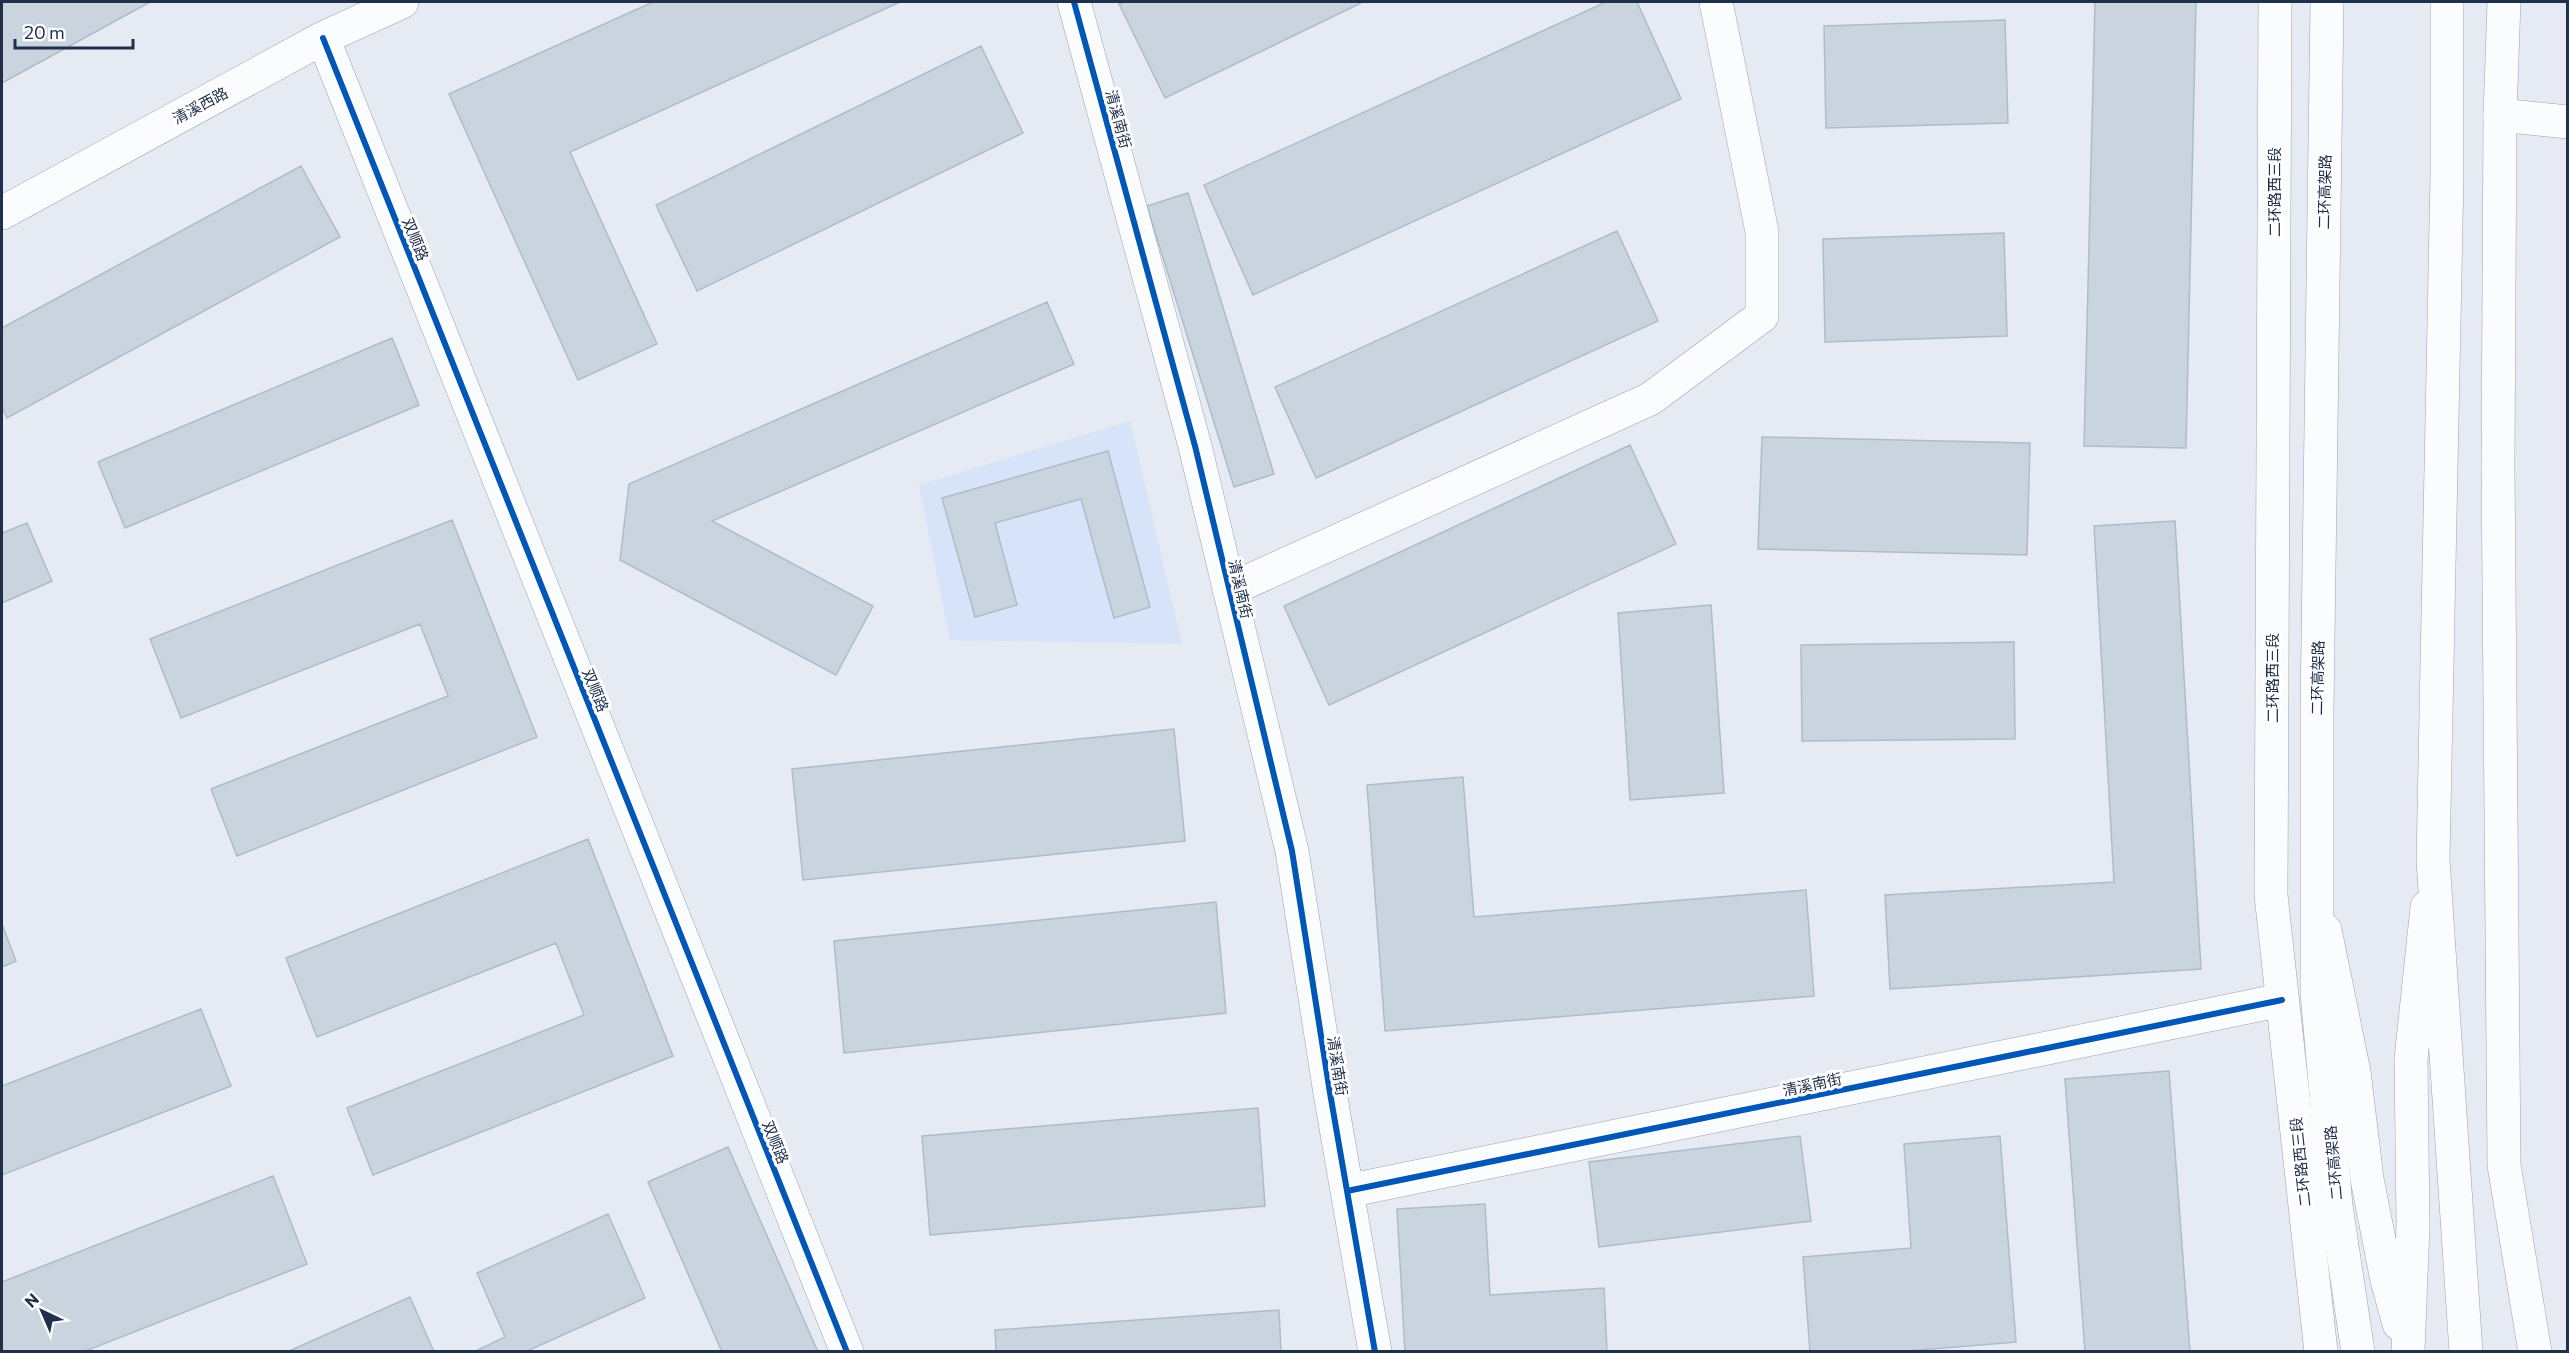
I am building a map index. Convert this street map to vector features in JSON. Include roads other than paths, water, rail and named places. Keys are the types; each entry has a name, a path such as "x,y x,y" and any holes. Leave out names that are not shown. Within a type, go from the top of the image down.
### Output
{"main road":[{"name":"清溪西路","path":"2,213 323,38 402,2"},
{"name":"清溪南街","path":"1074,2 1195,446 1292,851 1375,1352"},
{"path":"1229,590 1650,399 1762,316 1762,232 1716,2"},
{"name":"二环路西三段","path":"2275,2 2271,895 2321,1352"},
{"name":"二环高架路","path":"2327,2 2317,710 2317,993 2336,1206 2358,1352"},
{"path":"2447,2 2447,175 2433,860 2466,1352"},
{"path":"2504,2 2500,115 2498,466 2505,1165 2535,1352"},
{"name":"双顺路","path":"323,38 847,1352"},
{"path":"2500,115 2568,122"},
{"path":"2407,1352 2413,1226 2411,1059 2433,860"},
{"path":"2317,893 2354,1072 2367,1179 2387,1280 2407,1352"},
{"name":"清溪南街","path":"1347,1191 2282,1000"}]}
